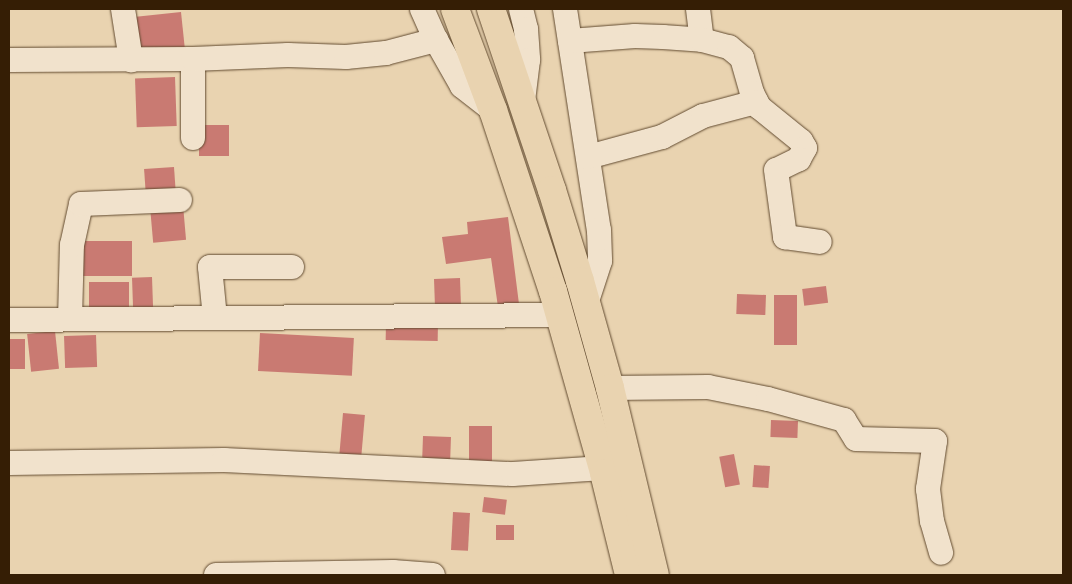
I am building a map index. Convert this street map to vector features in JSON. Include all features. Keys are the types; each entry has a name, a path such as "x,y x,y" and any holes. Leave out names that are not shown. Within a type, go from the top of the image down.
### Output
{"highway":[{"path":"491,9 522,99 586,304 610,388 655,575"},
{"path":"458,15 493,110 560,316 603,468 629,575"}],"street":[{"path":"123,9 132,60"},
{"path":"422,9 436,40 462,86 493,110"},
{"path":"521,9 526,29 528,60 522,99"},
{"path":"565,9 599,230 600,261 586,304"},
{"path":"698,9 702,40"},
{"path":"570,41 634,36 702,40 729,47 742,58 759,107 801,141 805,148 799,159 776,170 785,237 820,242"},
{"path":"9,60 192,59 288,55 346,57 386,54 436,40"},
{"path":"192,59 193,138"},
{"path":"588,157 662,137 703,116 756,102"},
{"path":"70,320 72,245 81,204 180,200"},
{"path":"215,318 210,267 292,267"},
{"path":"9,320 560,316"},
{"path":"610,388 708,387 768,399 844,420 856,439 935,440 928,489 932,521 941,553"},
{"path":"9,463 224,460 513,474 603,468"},
{"path":"216,575 393,572 432,575"}],"building":[{"path":"181,12 185,48 140,53 136,17"},
{"path":"175,77 177,126 137,127 135,78"},
{"path":"199,125 229,125 229,156 199,156"},
{"path":"174,167 176,196 146,198 144,169"},
{"path":"183,205 186,240 153,243 150,208"},
{"path":"508,217 519,304 498,307 491,258 446,264 442,237 468,234 467,222"},
{"path":"78,241 132,241 132,276 78,276"},
{"path":"152,277 153,309 133,310 132,278"},
{"path":"460,278 461,310 435,311 434,279"},
{"path":"89,282 129,282 129,308 89,308"},
{"path":"826,286 828,303 804,306 802,289"},
{"path":"737,294 766,295 765,315 736,314"},
{"path":"774,295 797,295 797,345 774,345"},
{"path":"386,321 438,322 438,341 386,340"},
{"path":"55,331 59,369 31,372 27,334"},
{"path":"260,333 354,338 352,376 258,371"},
{"path":"96,335 97,367 65,368 64,336"},
{"path":"9,339 25,339 25,369 9,369"},
{"path":"343,413 365,415 361,456 339,454"},
{"path":"771,420 798,421 797,438 770,437"},
{"path":"469,426 492,426 492,461 469,461"},
{"path":"423,436 451,437 450,462 422,461"},
{"path":"734,454 740,484 725,487 719,457"},
{"path":"754,465 770,466 768,488 752,487"},
{"path":"484,497 507,500 505,515 482,512"},
{"path":"453,512 470,513 468,551 451,550"},
{"path":"496,525 514,525 514,540 496,540"}]}
